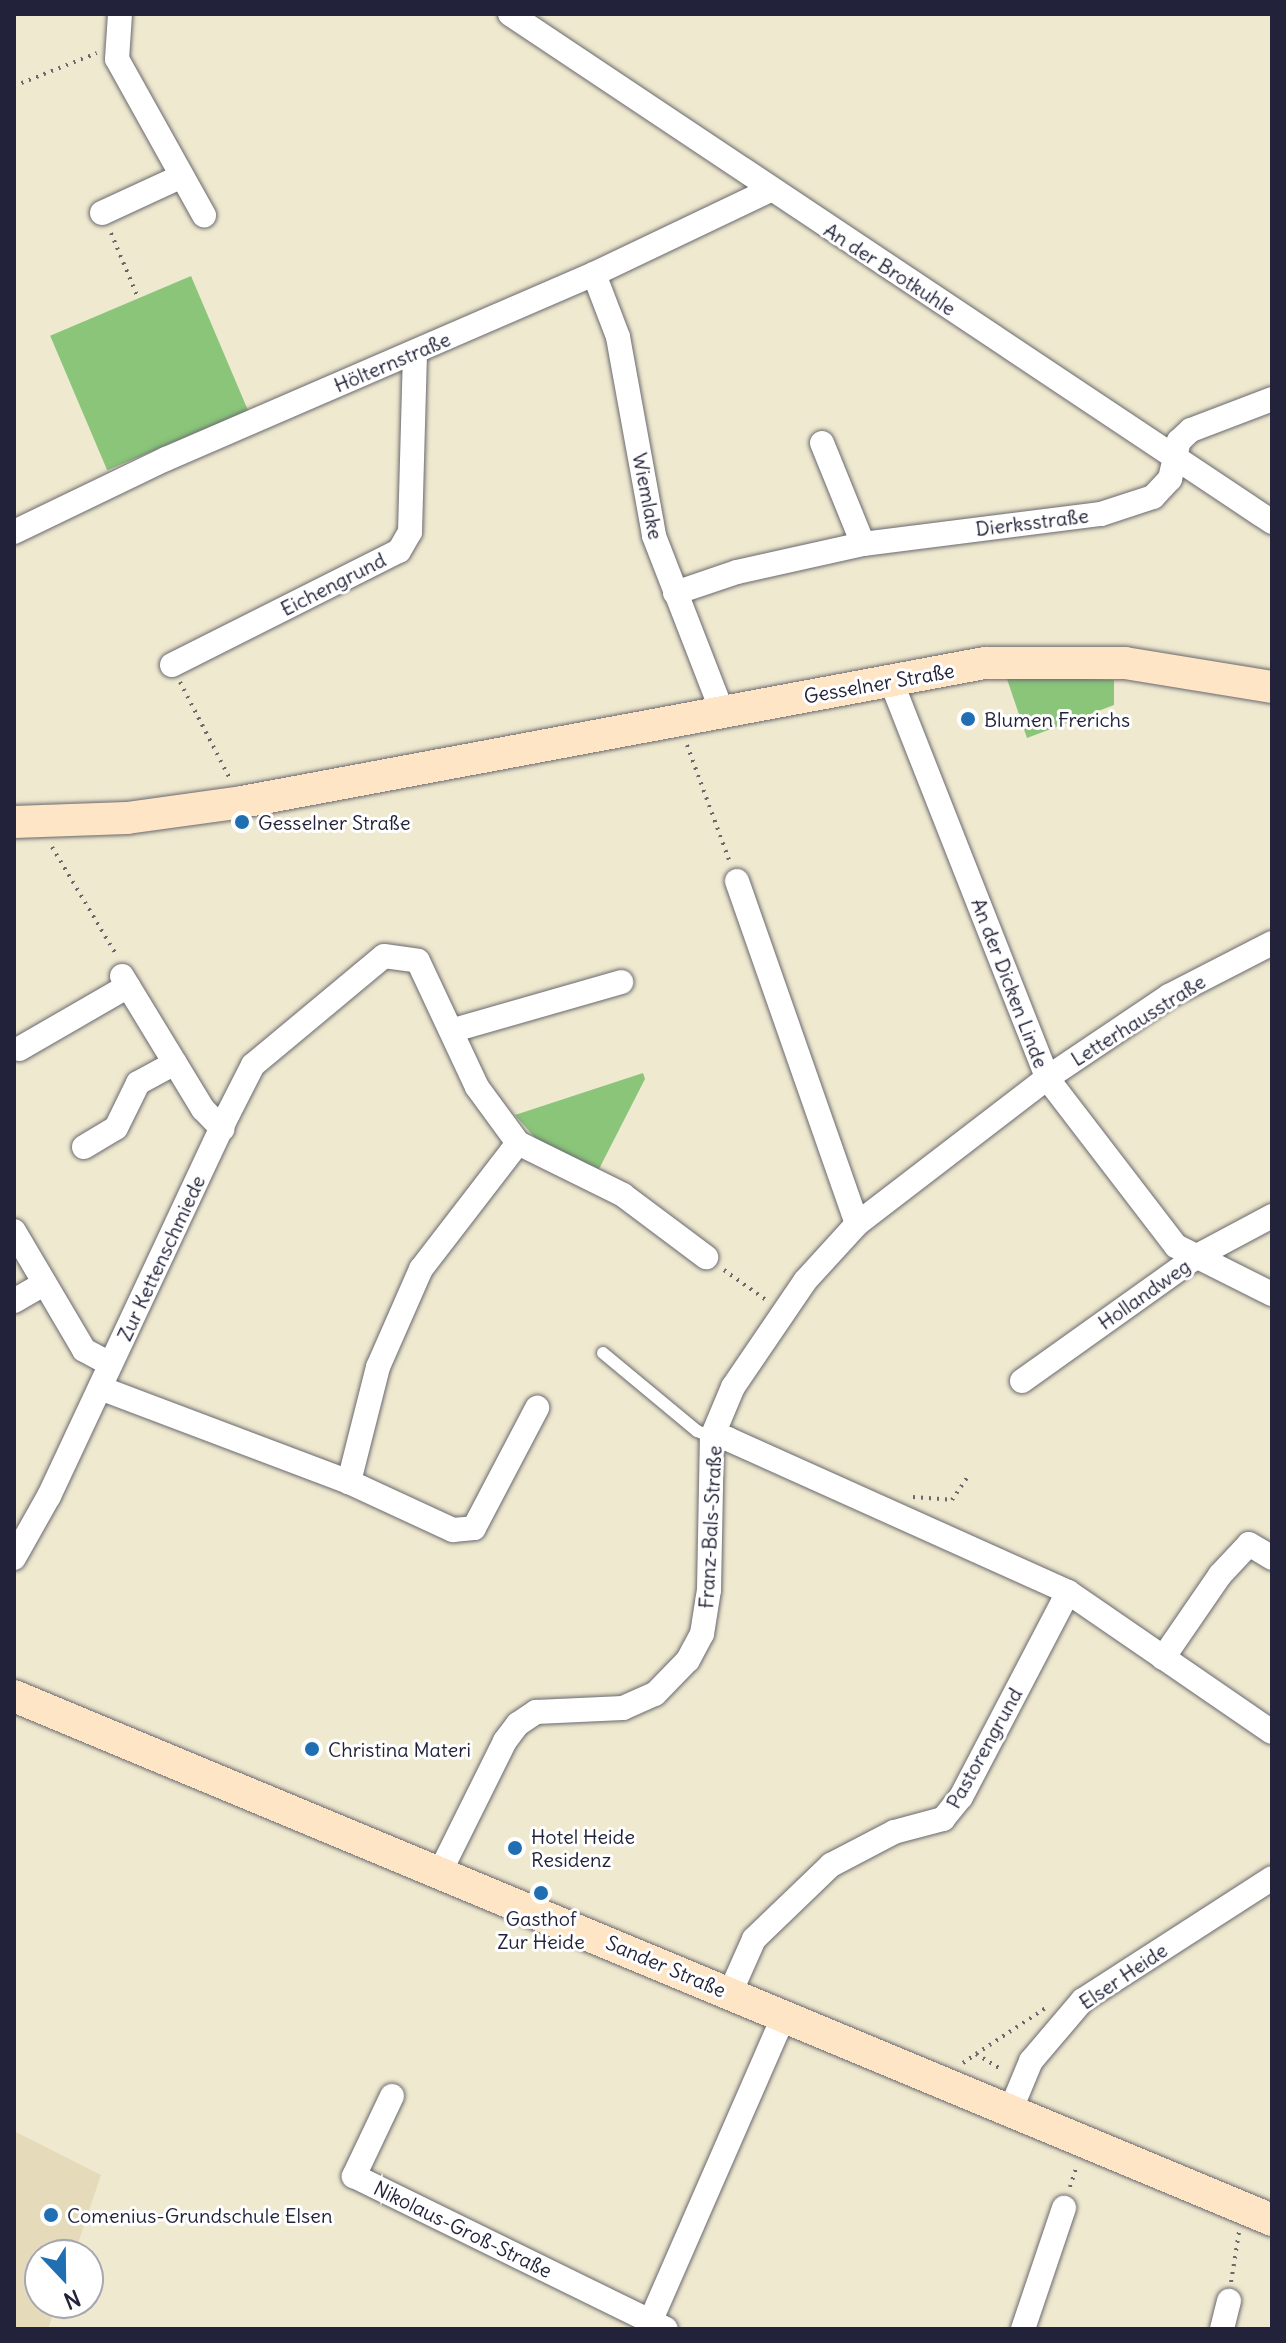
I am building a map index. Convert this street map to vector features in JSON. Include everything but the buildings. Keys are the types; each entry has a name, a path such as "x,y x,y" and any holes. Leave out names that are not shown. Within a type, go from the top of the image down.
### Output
{"street":[{"path":"120,14 117,59 204,215"},
{"name":"An der Brotkuhle","path":"510,14 1272,522"},
{"path":"102,213 182,176"},
{"name":"Hölternstraße","path":"14,532 166,459 594,274 770,190"},
{"name":"Wiemlake","path":"594,274 618,337 654,536 722,711"},
{"name":"Eichengrund","path":"172,665 399,551 410,532 415,352"},
{"name":"Dierksstraße","path":"675,593 737,572 863,544 1101,514 1153,497 1170,479 1178,458 1179,441 1191,430 1272,399"},
{"path":"822,443 863,544"},
{"name":"Gesselner Straße","path":"14,822 127,818 242,802 985,663 1056,660 1125,663 1272,687"},
{"name":"An der Dicken Linde","path":"891,681 1047,1078 1155,1225 1176,1246 1272,1294"},
{"path":"737,881 857,1224"},
{"name":"Letterhausstraße","path":"712,1437 733,1387 779,1313 857,1224 1047,1078 1169,996 1272,943"},
{"name":"Zur Kettenschmiede","path":"14,1558 100,1388 253,1065 384,956 418,961 454,1030 477,1087 518,1143 623,1195 706,1257"},
{"path":"19,1049 125,981 203,1109 222,1129"},
{"path":"454,1030 621,982"},
{"path":"84,1147 116,1128 138,1083 175,1063"},
{"path":"349,1482 378,1367 421,1269 518,1143"},
{"name":"Hollandweg","path":"1022,1381 1197,1256 1272,1216"},
{"path":"14,1231 84,1350 110,1364"},
{"path":"14,1301 44,1284"},
{"path":"100,1388 349,1482 453,1530 474,1528 537,1408"},
{"name":"Franz-Bals-Straße","path":"440,1872 505,1741 518,1724 536,1712 623,1708 655,1694 688,1660 702,1634 709,1590 712,1437 728,1439 1068,1592 1272,1732"},
{"path":"1163,1658 1220,1575 1249,1544 1272,1558"},
{"name":"Pastorengrund","path":"730,1993 754,1939 831,1865 894,1832 943,1819 961,1797 1068,1592"},
{"name":"Sander Straße","path":"14,1696 946,2083 1017,2095 1084,2142 1258,2214"},
{"name":"Elser Heide","path":"1017,2095 1031,2061 1069,2013 1272,1878"},
{"name":"Nikolaus-Groß-Straße","path":"392,2096 354,2176 655,2326 784,2016"},
{"path":"1023,2329 1064,2208"},
{"path":"1222,2329 1229,2301"}],"lane":[{"path":"603,1353 697,1431 712,1437"}],"path":[{"path":"14,86 117,46"},
{"path":"102,213 138,298"},
{"path":"172,665 242,802"},
{"path":"678,721 737,881"},
{"path":"49,822 50,843 117,956 125,981"},
{"path":"706,1257 779,1313"},
{"path":"884,1510 891,1496 952,1500 969,1475"},
{"path":"946,2083 953,2070 1055,2002 1069,2013"},
{"path":"976,2054 1017,2095"},
{"path":"1064,2208 1084,2142"},
{"path":"1229,2301 1258,2214"}],"shaded area":[{"name":"Comenius-Grundschule Elsen","path":"14,2131 101,2175 79,2239 24,2239 24,2319 51,2319 48,2329 14,2329"}],"green space":[{"path":"191,276 248,410 107,470 50,336"},
{"path":"1007,679 1114,680 1114,705 1027,738"},
{"path":"643,1073 645,1079 599,1169 537,1140 515,1115"}],"place":[{"name":"Blumen Frerichs","path":"968,719"},
{"name":"Gesselner Straße","path":"242,822"},
{"name":"Christina Materi","path":"312,1749"},
{"name":"Hotel Heide Residenz","path":"515,1848"},
{"name":"Gasthof Zur Heide","path":"541,1893"},
{"name":"Comenius-Grundschule Elsen","path":"51,2215"}]}
